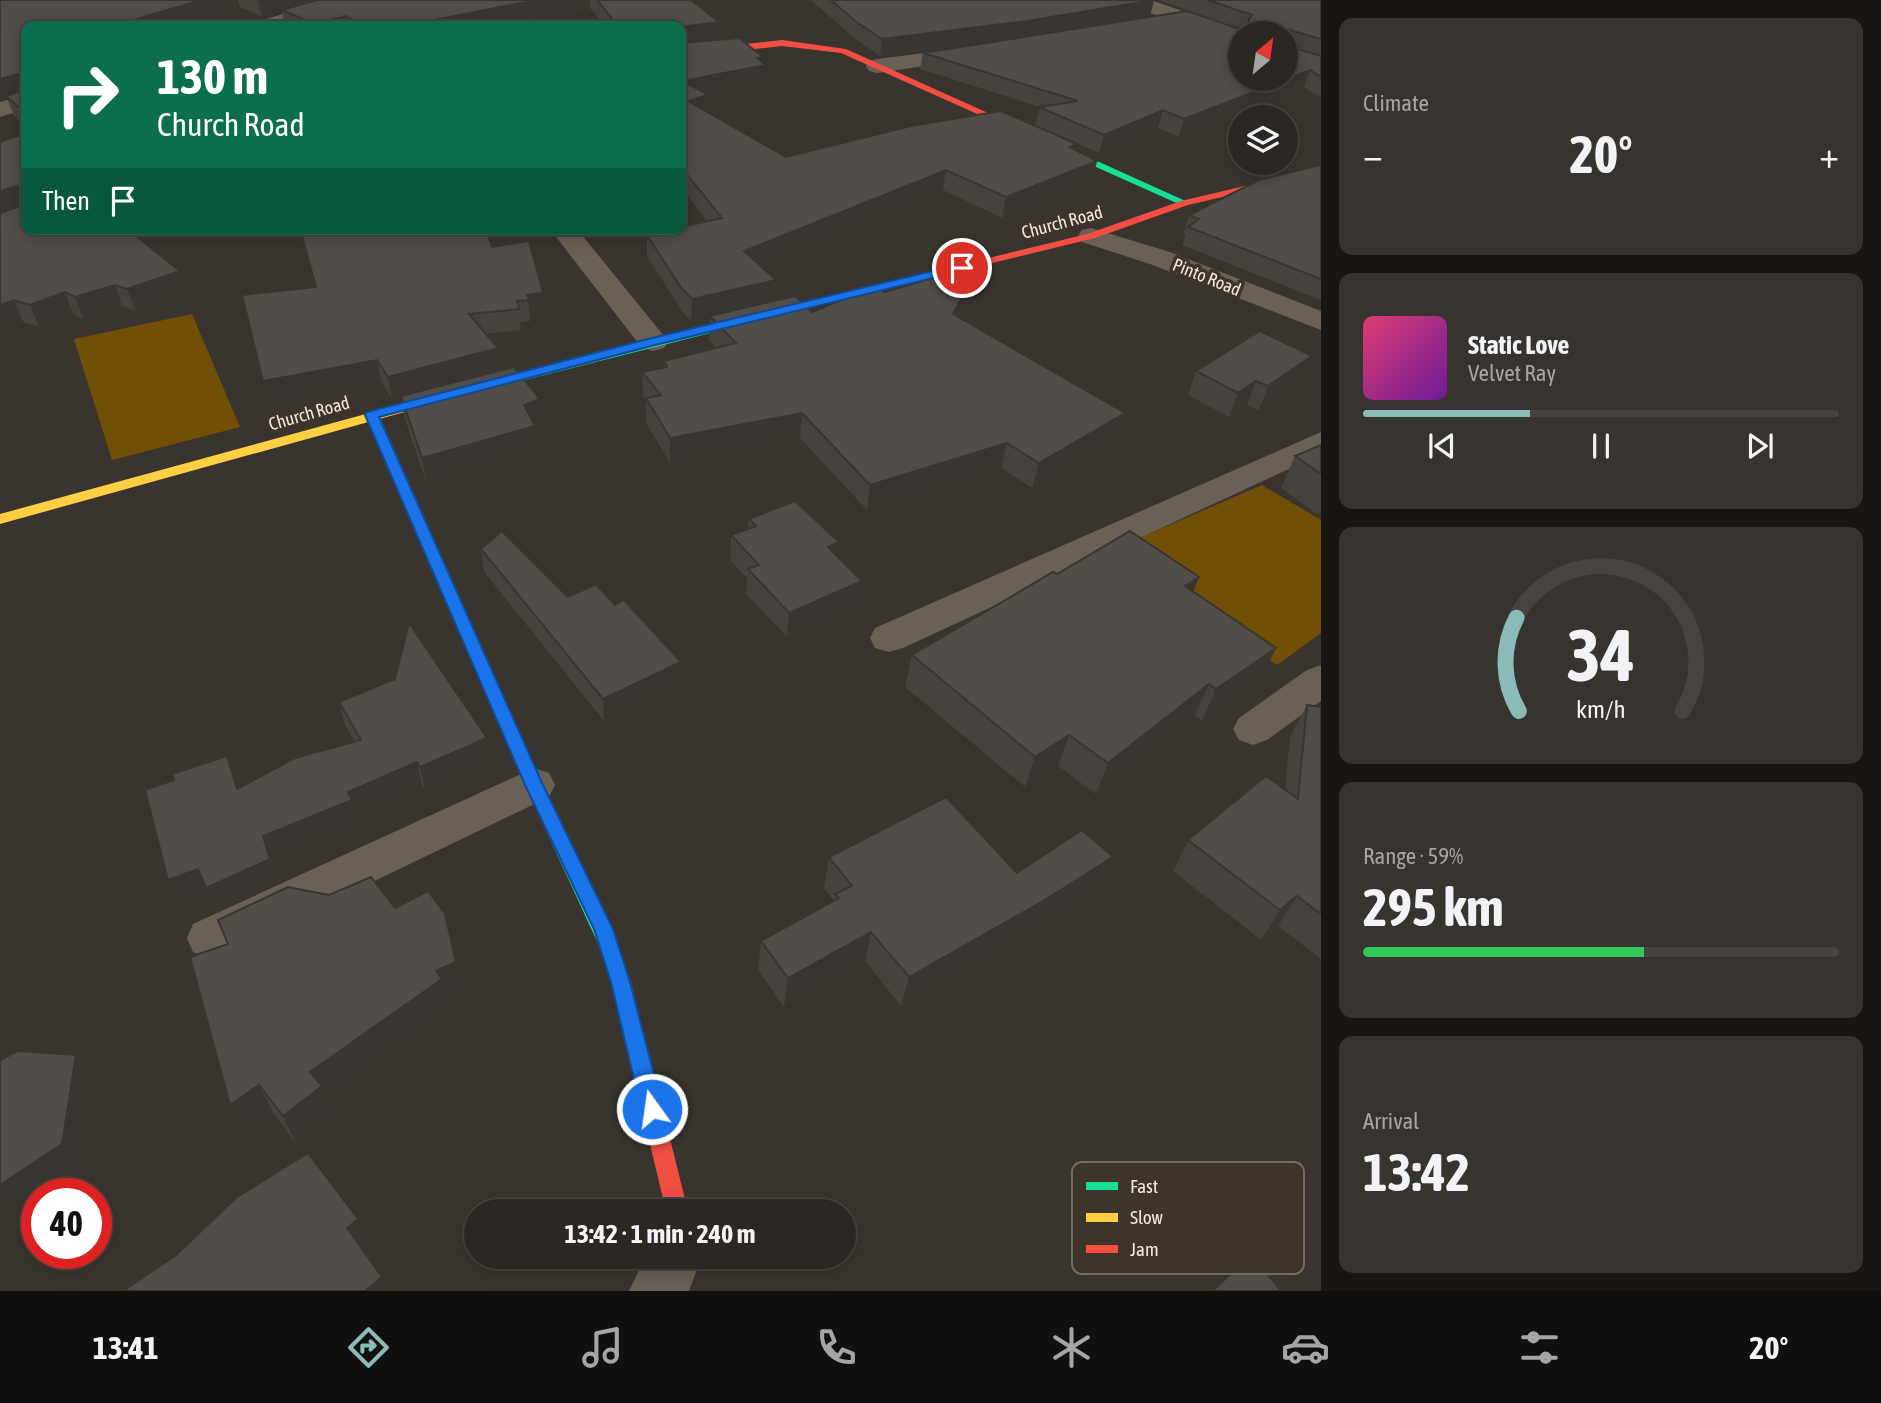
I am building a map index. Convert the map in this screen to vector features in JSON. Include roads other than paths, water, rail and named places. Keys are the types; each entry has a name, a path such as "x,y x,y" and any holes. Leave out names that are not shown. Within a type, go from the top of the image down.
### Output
{"street":[{"path":"280,21 352,0"},
{"path":"1132,0 1228,34"},
{"path":"1144,26 1184,19"},
{"path":"686,53 791,41 819,44 843,51 1185,203"},
{"path":"877,66 997,49"},
{"path":"0,110 21,103"},
{"name":"Church Road","path":"0,519 372,415 653,342 1091,236 1185,203 1321,171"},
{"path":"568,235 653,342"},
{"name":"Pinto Road","path":"1091,236 1160,258 1321,321"},
{"path":"372,415 534,785 603,929 621,982 674,1199"},
{"path":"890,638 1321,442"},
{"path":"1253,729 1321,680"},
{"path":"210,938 534,785"},
{"path":"657,1291 669,1269"}]}
